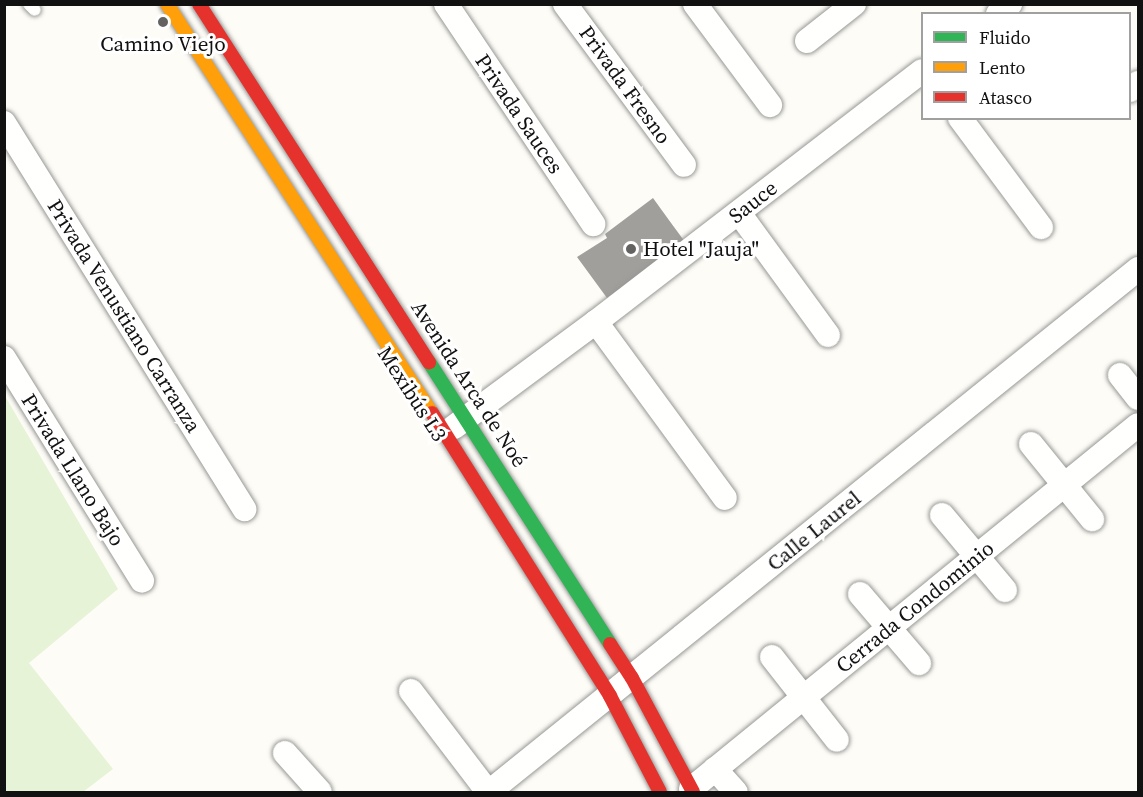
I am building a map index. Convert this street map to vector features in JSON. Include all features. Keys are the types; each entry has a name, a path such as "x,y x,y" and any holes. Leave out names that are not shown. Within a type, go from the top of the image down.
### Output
{"main road":[{"path":"167,4 445,433 607,698 660,792"},
{"name":"Avenida Arca de Noé","path":"199,4 403,319 470,416 634,676 699,785"},
{"path":"381,334 403,319"}],"street":[{"name":"Privada Sauces","path":"446,4 593,224"},
{"name":"Privada Fresno","path":"566,4 684,165"},
{"path":"695,4 770,105"},
{"path":"807,41 854,4"},
{"name":"Sauce","path":"445,433 596,322 921,73"},
{"path":"961,120 1041,227"},
{"name":"Privada Venustiano Carranza","path":"4,123 244,508"},
{"path":"739,213 828,335"},
{"name":"Calle Laurel","path":"488,792 1138,269"},
{"path":"596,322 725,498"},
{"name":"Privada Llano Bajo","path":"4,358 142,581"},
{"path":"1120,375 1138,398"},
{"name":"Cerrada Condominio","path":"699,785 1138,424"},
{"path":"1031,444 1092,519"},
{"path":"942,515 1005,590"},
{"path":"860,594 919,663"},
{"path":"772,657 837,740"},
{"path":"411,691 488,792"},
{"path":"285,753 321,792"},
{"path":"699,785 736,792"}],"lane":[{"name":"Mexibús L3","path":"158,4 607,698 652,792"},
{"name":"Mexibús L3","path":"208,4 470,416"}],"green space":[{"path":"5,396 118,589 29,663 113,769 83,792 5,792"}],"building":[{"name":"Hotel \"Jauja\"","path":"653,198 684,241 607,298 577,257 607,238 605,234"}],"traffic: fast":[{"path":"429,362 610,644"}],"traffic: slow":[{"path":"167,4 432,413"}],"traffic: jam":[{"path":"199,4 429,362"},
{"path":"432,413 610,696 660,792"},
{"path":"610,644 632,678 693,792"}],"place":[{"name":"Camino Viejo","path":"163,22"},
{"name":"Hotel \"Jauja\"","path":"631,249"}]}
